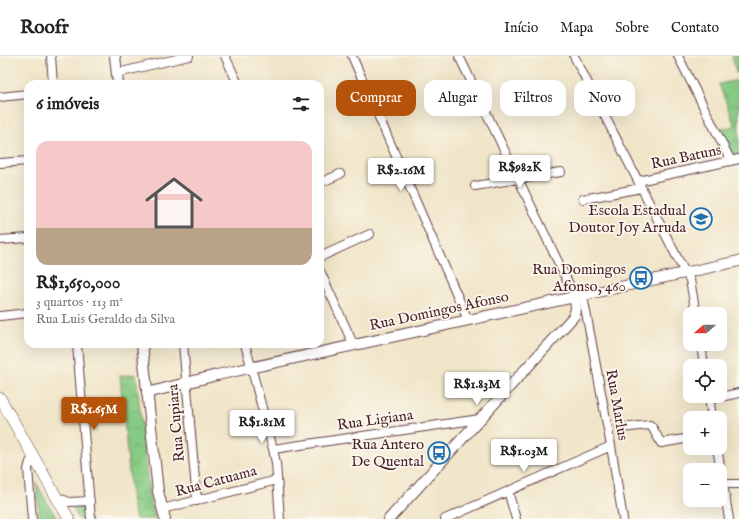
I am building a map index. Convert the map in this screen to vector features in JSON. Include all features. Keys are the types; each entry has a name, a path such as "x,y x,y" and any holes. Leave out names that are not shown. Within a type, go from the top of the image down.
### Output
{"main road":[{"path":"0,398 69,519"}],"street":[{"path":"51,56 54,80"},
{"path":"115,56 118,80"},
{"path":"117,73 167,58 189,56"},
{"path":"225,56 236,80"},
{"path":"352,56 468,320"},
{"name":"Rua Marlus","path":"459,56 518,179 579,296 611,446 623,519"},
{"path":"574,56 690,280 695,307"},
{"path":"678,56 735,160"},
{"path":"0,97 24,94"},
{"path":"0,163 24,160"},
{"name":"Rua Batuns","path":"583,199 735,160"},
{"path":"475,186 561,172"},
{"path":"324,181 340,174"},
{"path":"324,255 370,234"},
{"path":"0,240 24,238"},
{"name":"Rua Domingos Afonso","path":"147,393 252,368 739,261"},
{"path":"324,280 354,346"},
{"path":"389,519 574,316 579,296"},
{"path":"0,316 24,313"},
{"path":"76,348 91,519"},
{"path":"142,348 158,491 163,514"},
{"name":"Rua Cupiara","path":"183,348 196,500"},
{"path":"246,348 274,449 280,519"},
{"path":"727,395 739,393"},
{"name":"Rua Ligiana","path":"274,449 480,419"},
{"path":"620,428 650,425 661,443 683,439"},
{"path":"445,519 611,446"},
{"path":"32,519 28,469 34,456"},
{"name":"Rua Catuama","path":"163,514 196,500 277,480"},
{"path":"727,484 739,484"},
{"path":"508,491 516,519"},
{"path":"57,497 69,502 90,501"},
{"path":"727,505 729,519"}],"green space":[{"path":"732,56 739,56 739,72 736,73"},
{"path":"739,80 739,154 734,155 721,129 735,126 719,84"},
{"path":"136,374 150,502 156,519 136,519 132,504 120,376"},
{"path":"36,483 57,519 40,519"},
{"path":"84,505 88,507 89,519 78,519 73,508"}],"place":[{"name":"Escola Estadual Doutor Joy Arruda","path":"701,219"},
{"name":"Rua Domingos Afonso, 460","path":"641,278"},
{"name":"Rua Antero De Quental","path":"439,453"}]}
